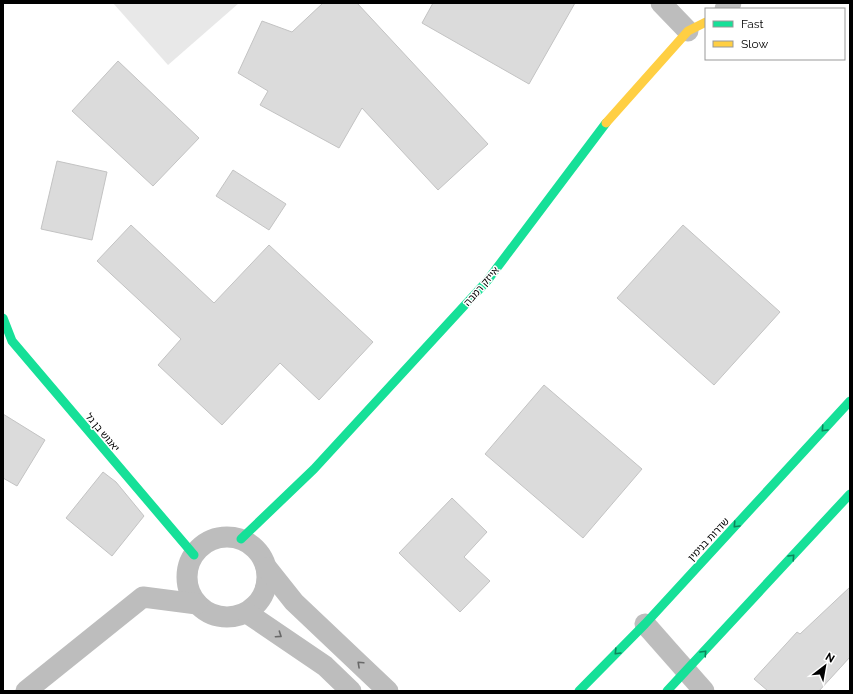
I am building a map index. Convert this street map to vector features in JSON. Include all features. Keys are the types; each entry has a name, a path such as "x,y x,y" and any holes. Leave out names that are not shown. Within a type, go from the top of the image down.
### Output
{"street":[{"path":"661,3 697,26"},
{"name":"אייזק רמבה","path":"241,539 314,469 487,281 613,114 697,26"},
{"name":"יאנוש בן גל","path":"3,318 12,341 194,555"},
{"name":"שדרות בנימין","path":"579,691 645,624 850,401"},
{"path":"667,691 850,494"},
{"path":"267,568 268,582 264,594 257,605 247,613 234,617 220,618 208,613 197,604 190,593 187,580 188,567 194,555 203,545 215,539 228,537 241,539 252,546 262,556 267,568 294,602 388,691"},
{"path":"26,691 143,597 197,604"},
{"path":"247,613 325,666 351,691"},
{"path":"645,624 704,691"}],"shaded area":[{"path":"113,3 239,3 168,65"}],"building":[{"path":"323,3 357,3 488,144 438,190 362,108 339,148 260,105 268,91 238,73 262,21 292,32"},
{"path":"433,3 575,3 529,84 422,23"},
{"path":"118,61 199,138 153,186 72,111"},
{"path":"57,161 107,172 92,240 41,229"},
{"path":"233,170 286,204 269,230 216,196"},
{"path":"131,225 214,303 269,245 373,342 319,400 280,363 222,425 158,365 181,339 97,261"},
{"path":"683,225 780,312 714,385 617,298"},
{"path":"544,385 642,469 583,538 485,454"},
{"path":"3,414 45,440 17,486 3,478"},
{"path":"103,472 116,482 144,516 112,556 66,518"},
{"path":"452,498 487,532 464,557 490,581 460,612 399,553"},
{"path":"850,587 850,657 819,691 768,691 754,679 797,632 800,634"}],"traffic: fast":[{"path":"241,539 314,469 487,281 606,123"},
{"path":"3,318 12,341 194,555"},
{"path":"579,691 645,624 850,401"},
{"path":"667,691 850,494"}],"traffic: slow":[{"path":"606,123 688,31 705,22"}]}
